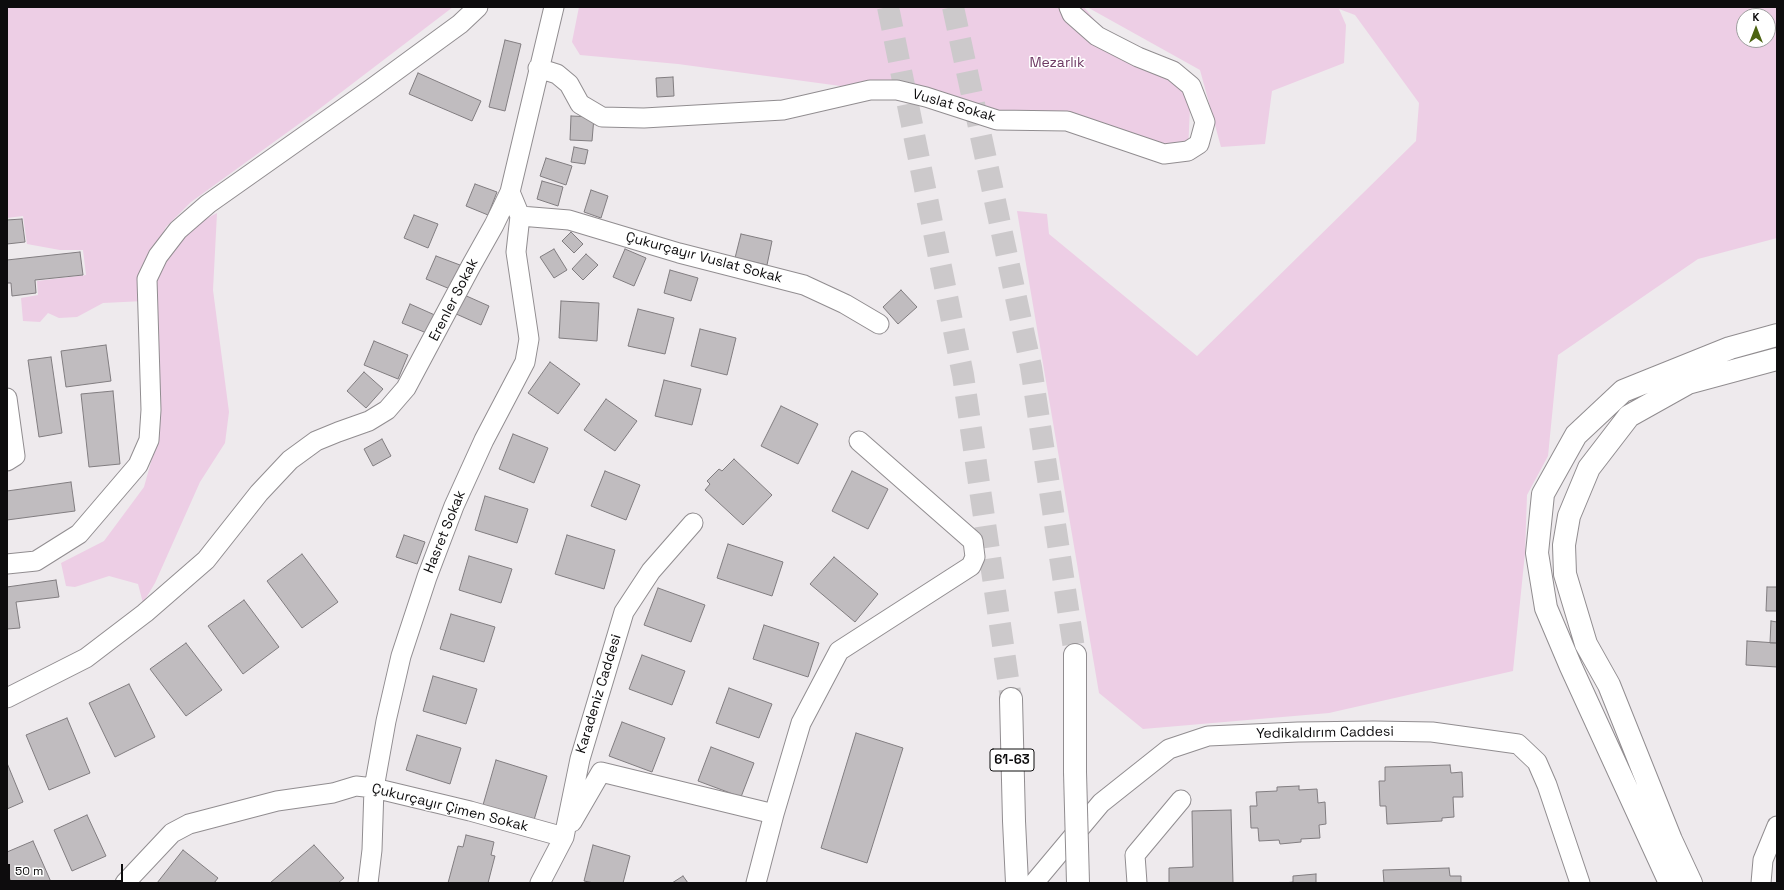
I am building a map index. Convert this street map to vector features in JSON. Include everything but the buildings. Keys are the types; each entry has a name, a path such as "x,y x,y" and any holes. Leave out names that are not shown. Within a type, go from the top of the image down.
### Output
{"main road":[{"path":"1670,883 1571,667 1546,608 1537,553 1543,494 1576,435 1623,391 1730,348 1777,335"},
{"path":"1692,883 1671,840 1609,685 1586,644 1565,574 1564,545 1569,516 1589,468 1629,416 1688,383 1777,359"},
{"path":"1075,655 1075,772 1078,883"},
{"name":"61-63","path":"1011,699 1017,883"}],"street":[{"path":"7,564 36,560 79,534 138,465 149,440 151,410 147,279 158,256 178,230 208,204 365,94 460,24 478,7"},
{"name":"Erenler Sokak","path":"7,698 86,658 145,613 206,560 259,493 290,460 316,441 369,421 387,410 406,388 470,266 494,225 510,192 538,68 554,7"},
{"name":"Vuslat Sokak","path":"538,68 557,74 569,84 580,104 602,117 644,118 783,110 870,90 897,90 926,97 997,120 1067,122 1164,154 1188,151 1199,144 1205,122 1191,86 1173,71 1138,57 1097,36 1072,14 1069,7"},
{"name":"Hasret Sokak","path":"368,883 372,850 374,788 386,721 401,656 427,577 454,506 484,440 525,362 529,339 516,252 520,216 510,192"},
{"name":"Çukurçayır Vuslat Sokak","path":"520,216 569,220 680,253 804,285 845,304 879,324"},
{"path":"7,398 15,456 7,461"},
{"path":"756,883 774,814 801,723 839,651 971,566 975,557 973,541 859,441"},
{"name":"Karadeniz Caddesi","path":"540,883 564,837 580,759 624,612 651,571 693,523"},
{"name":"Yedikaldırım Caddesi","path":"1034,883 1101,803 1169,749 1208,736 1298,732 1374,731 1432,732 1518,744 1537,762 1547,785 1580,883"},
{"path":"564,837 601,772 774,814"},
{"name":"Çukurçayır Çimen Sokak","path":"125,883 172,833 189,824 277,801 333,793 356,786 374,788 470,811 564,837"},
{"path":"1137,883 1135,855 1181,800"},
{"path":"1761,883 1763,860 1777,826"}],"green space":[{"path":"7,7 453,7 314,113 191,202 166,227 147,265 144,301 103,303 77,317 59,318 48,313 40,322 23,321 21,298 38,295 37,281 86,275 83,250 60,250 27,244 23,216 7,218"},
{"name":"Mezarlık","path":"579,7 1084,7 1116,46 1191,86 1188,151 870,90 678,64 580,55 572,42"},
{"path":"1087,7 1777,7 1777,238 1698,259 1558,355 1548,456 1527,495 1525,553 1513,671 1329,713 1143,729 1099,693 1017,211 1047,214 1049,234 1197,356 1416,141 1419,103 1355,15 1339,9 1346,25 1344,63 1272,91 1265,144 1221,147 1200,70"},
{"path":"217,213 213,290 229,412 225,443 200,482 155,583 143,603 138,584 109,576 75,587 66,586 61,563 104,541 144,487 154,451 151,280 192,226"}],"tunnel":[{"path":"888,7 963,375 1011,699"},
{"path":"953,7 1031,367 1075,655"}]}
